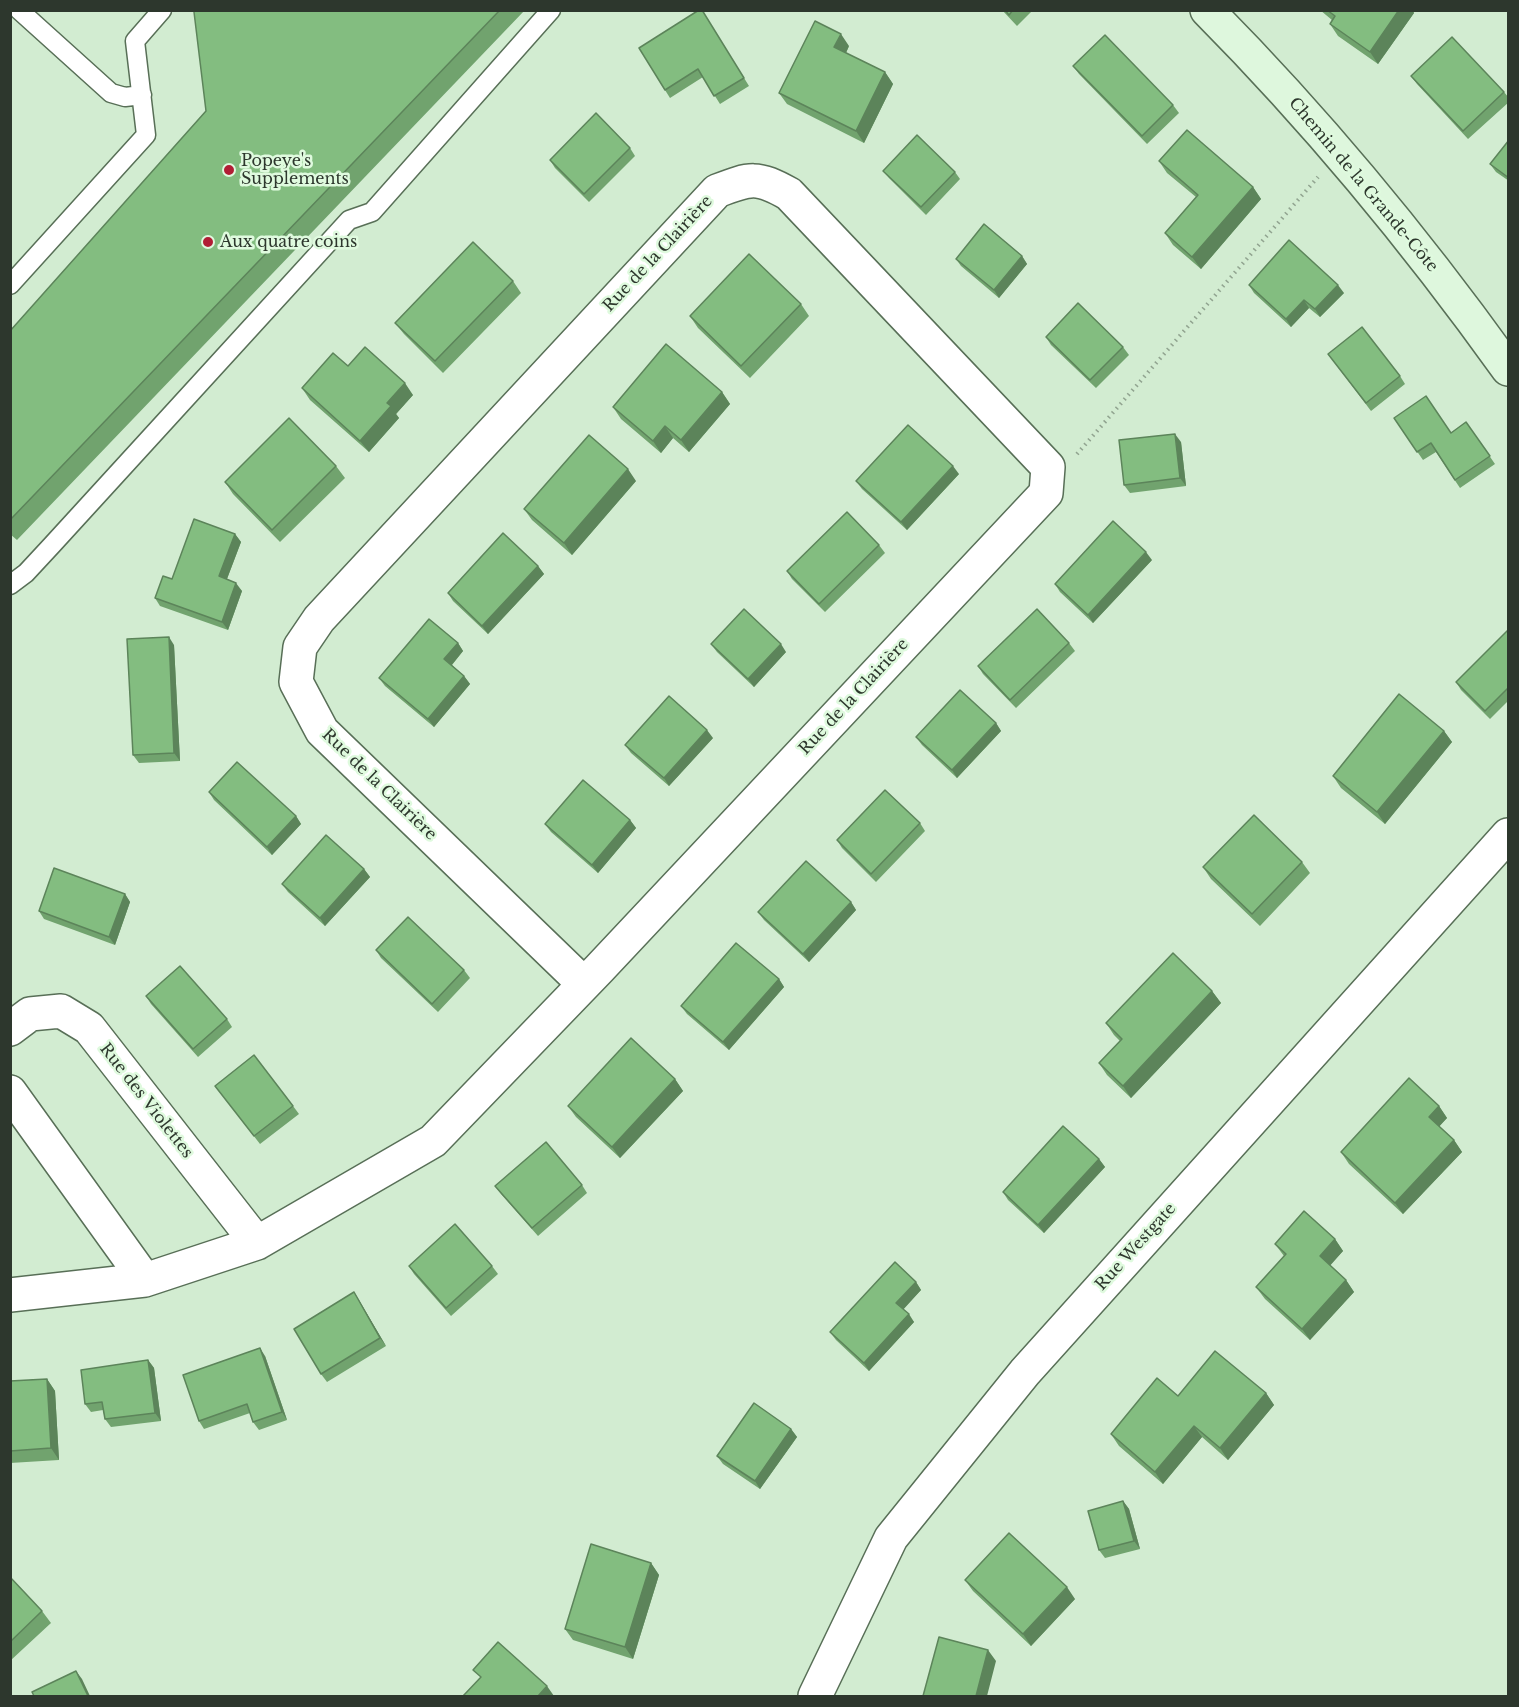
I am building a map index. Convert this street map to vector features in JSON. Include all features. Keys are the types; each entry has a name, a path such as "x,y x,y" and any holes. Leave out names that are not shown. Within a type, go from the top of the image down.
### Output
{"main road":[{"name":"Chemin de la Grande-Côte","path":"1207,10 1314,124 1407,237 1509,369"}],"street":[{"name":"Rue de la Clairière","path":"10,1295 144,1280 257,1243 433,1141 585,984 1046,493 1048,467 789,194 767,182 743,181 717,191 319,619 300,647 296,682 322,731 585,984"},
{"name":"Rue Westgate","path":"815,1696 891,1538 1010,1390 1048,1344 1509,835"},
{"name":"Rue des Violettes","path":"10,1029 30,1014 61,1011 89,1028 257,1243"},
{"path":"10,1092 144,1280"}],"lane":[{"path":"19,10 111,93 125,97 142,95"},
{"path":"10,285 146,135 135,41 162,10"},
{"path":"10,585 26,573 350,220 372,212 551,10"}],"path":[{"path":"1048,467 1070,463 1324,170"}],"building":[{"name":"Aux quatre coins","path":"196,10 500,10 10,520 10,331 206,111 194,12"},
{"path":"702,10 744,78 714,96 698,69 665,90 639,48"},
{"path":"1327,10 1399,10 1370,52 1330,24 1335,16"},
{"path":"815,21 841,34 834,47 885,72 856,131 779,93"},
{"path":"1105,35 1173,105 1142,136 1073,66"},
{"path":"1452,37 1504,92 1463,131 1411,76"},
{"path":"596,113 630,148 584,194 550,160"},
{"path":"1187,130 1253,187 1192,257 1165,233 1198,195 1159,161"},
{"path":"917,135 955,172 921,207 883,171"},
{"path":"1509,140 1509,178 1490,164"},
{"path":"984,224 1022,256 994,290 956,259"},
{"path":"1289,240 1338,285 1315,309 1304,300 1286,319 1249,285"},
{"path":"473,242 513,281 435,361 395,323"},
{"path":"749,254 801,304 741,366 690,316"},
{"path":"1078,303 1123,347 1090,380 1046,337"},
{"path":"1362,327 1400,376 1366,403 1328,354"},
{"path":"666,344 722,392 681,440 665,426 653,441 613,407"},
{"path":"365,347 405,383 387,403 391,406 360,441 302,388 333,353 348,366"},
{"path":"1426,396 1451,433 1466,422 1490,456 1455,480 1431,443 1417,452 1394,418"},
{"path":"289,418 336,466 272,530 225,482"},
{"path":"908,425 953,466 901,522 856,481"},
{"path":"1175,434 1180,478 1124,485 1119,440"},
{"path":"589,435 628,469 564,543 524,509"},
{"path":"847,512 879,545 819,604 787,571"},
{"path":"194,519 235,534 219,576 236,583 222,622 155,598 163,576 172,579"},
{"path":"1113,521 1146,552 1088,615 1055,584"},
{"path":"503,533 538,566 482,626 448,593"},
{"path":"744,609 781,644 748,679 711,644"},
{"path":"1037,609 1069,643 1010,700 978,666"},
{"path":"429,619 458,643 444,659 464,676 428,719 379,678"},
{"path":"1509,629 1509,687 1485,711 1456,682"},
{"path":"169,637 174,753 133,755 127,639"},
{"path":"960,690 996,723 952,770 916,737"},
{"path":"1399,694 1444,731 1377,812 1333,776"},
{"path":"669,696 707,730 664,778 625,745"},
{"path":"237,762 296,816 267,847 209,792"},
{"path":"583,780 630,820 592,865 545,824"},
{"path":"885,790 920,823 871,874 837,840"},
{"path":"1254,815 1302,862 1252,914 1203,867"},
{"path":"326,835 364,869 320,918 282,884"},
{"path":"806,861 851,902 803,954 758,912"},
{"path":"54,868 125,894 109,937 39,911"},
{"path":"408,917 464,970 432,1004 376,950"},
{"path":"736,943 779,979 723,1042 681,1006"},
{"path":"1173,953 1212,991 1123,1086 1099,1063 1122,1039 1106,1023"},
{"path":"180,966 227,1019 193,1049 146,996"},
{"path":"631,1038 675,1079 612,1147 568,1106"},
{"path":"254,1055 293,1106 254,1136 215,1086"},
{"path":"1409,1078 1439,1106 1429,1117 1454,1140 1395,1203 1341,1152"},
{"path":"1063,1126 1099,1159 1038,1225 1003,1192"},
{"path":"546,1142 582,1185 532,1228 495,1186"},
{"path":"1304,1211 1335,1239 1320,1256 1346,1280 1302,1329 1256,1287 1286,1254 1275,1244"},
{"path":"455,1224 492,1266 446,1308 409,1266"},
{"path":"895,1262 916,1282 896,1303 909,1314 864,1363 830,1332"},
{"path":"354,1292 380,1338 321,1374 294,1329"},
{"path":"260,1348 282,1412 253,1422 247,1404 199,1421 183,1375"},
{"path":"1215,1351 1266,1393 1220,1448 1194,1426 1155,1472 1111,1434 1157,1378 1178,1396"},
{"path":"148,1360 155,1413 105,1419 102,1402 85,1404 81,1370"},
{"path":"47,1379 51,1448 10,1451 10,1381"},
{"path":"754,1403 791,1429 755,1481 717,1456"},
{"path":"1123,1501 1134,1541 1099,1550 1088,1511"},
{"path":"1009,1533 1067,1587 1023,1634 965,1580"},
{"path":"591,1544 651,1563 625,1647 565,1629"},
{"path":"10,1577 42,1611 10,1642"},
{"path":"939,1637 988,1650 976,1696 923,1696"},
{"path":"498,1642 547,1686 538,1696 463,1696 481,1677 473,1670"},
{"path":"76,1671 88,1696 34,1696 32,1692"}],"place":[{"name":"Popeye's Supplements","path":"229,170"},
{"name":"Aux quatre coins","path":"208,242"}]}
